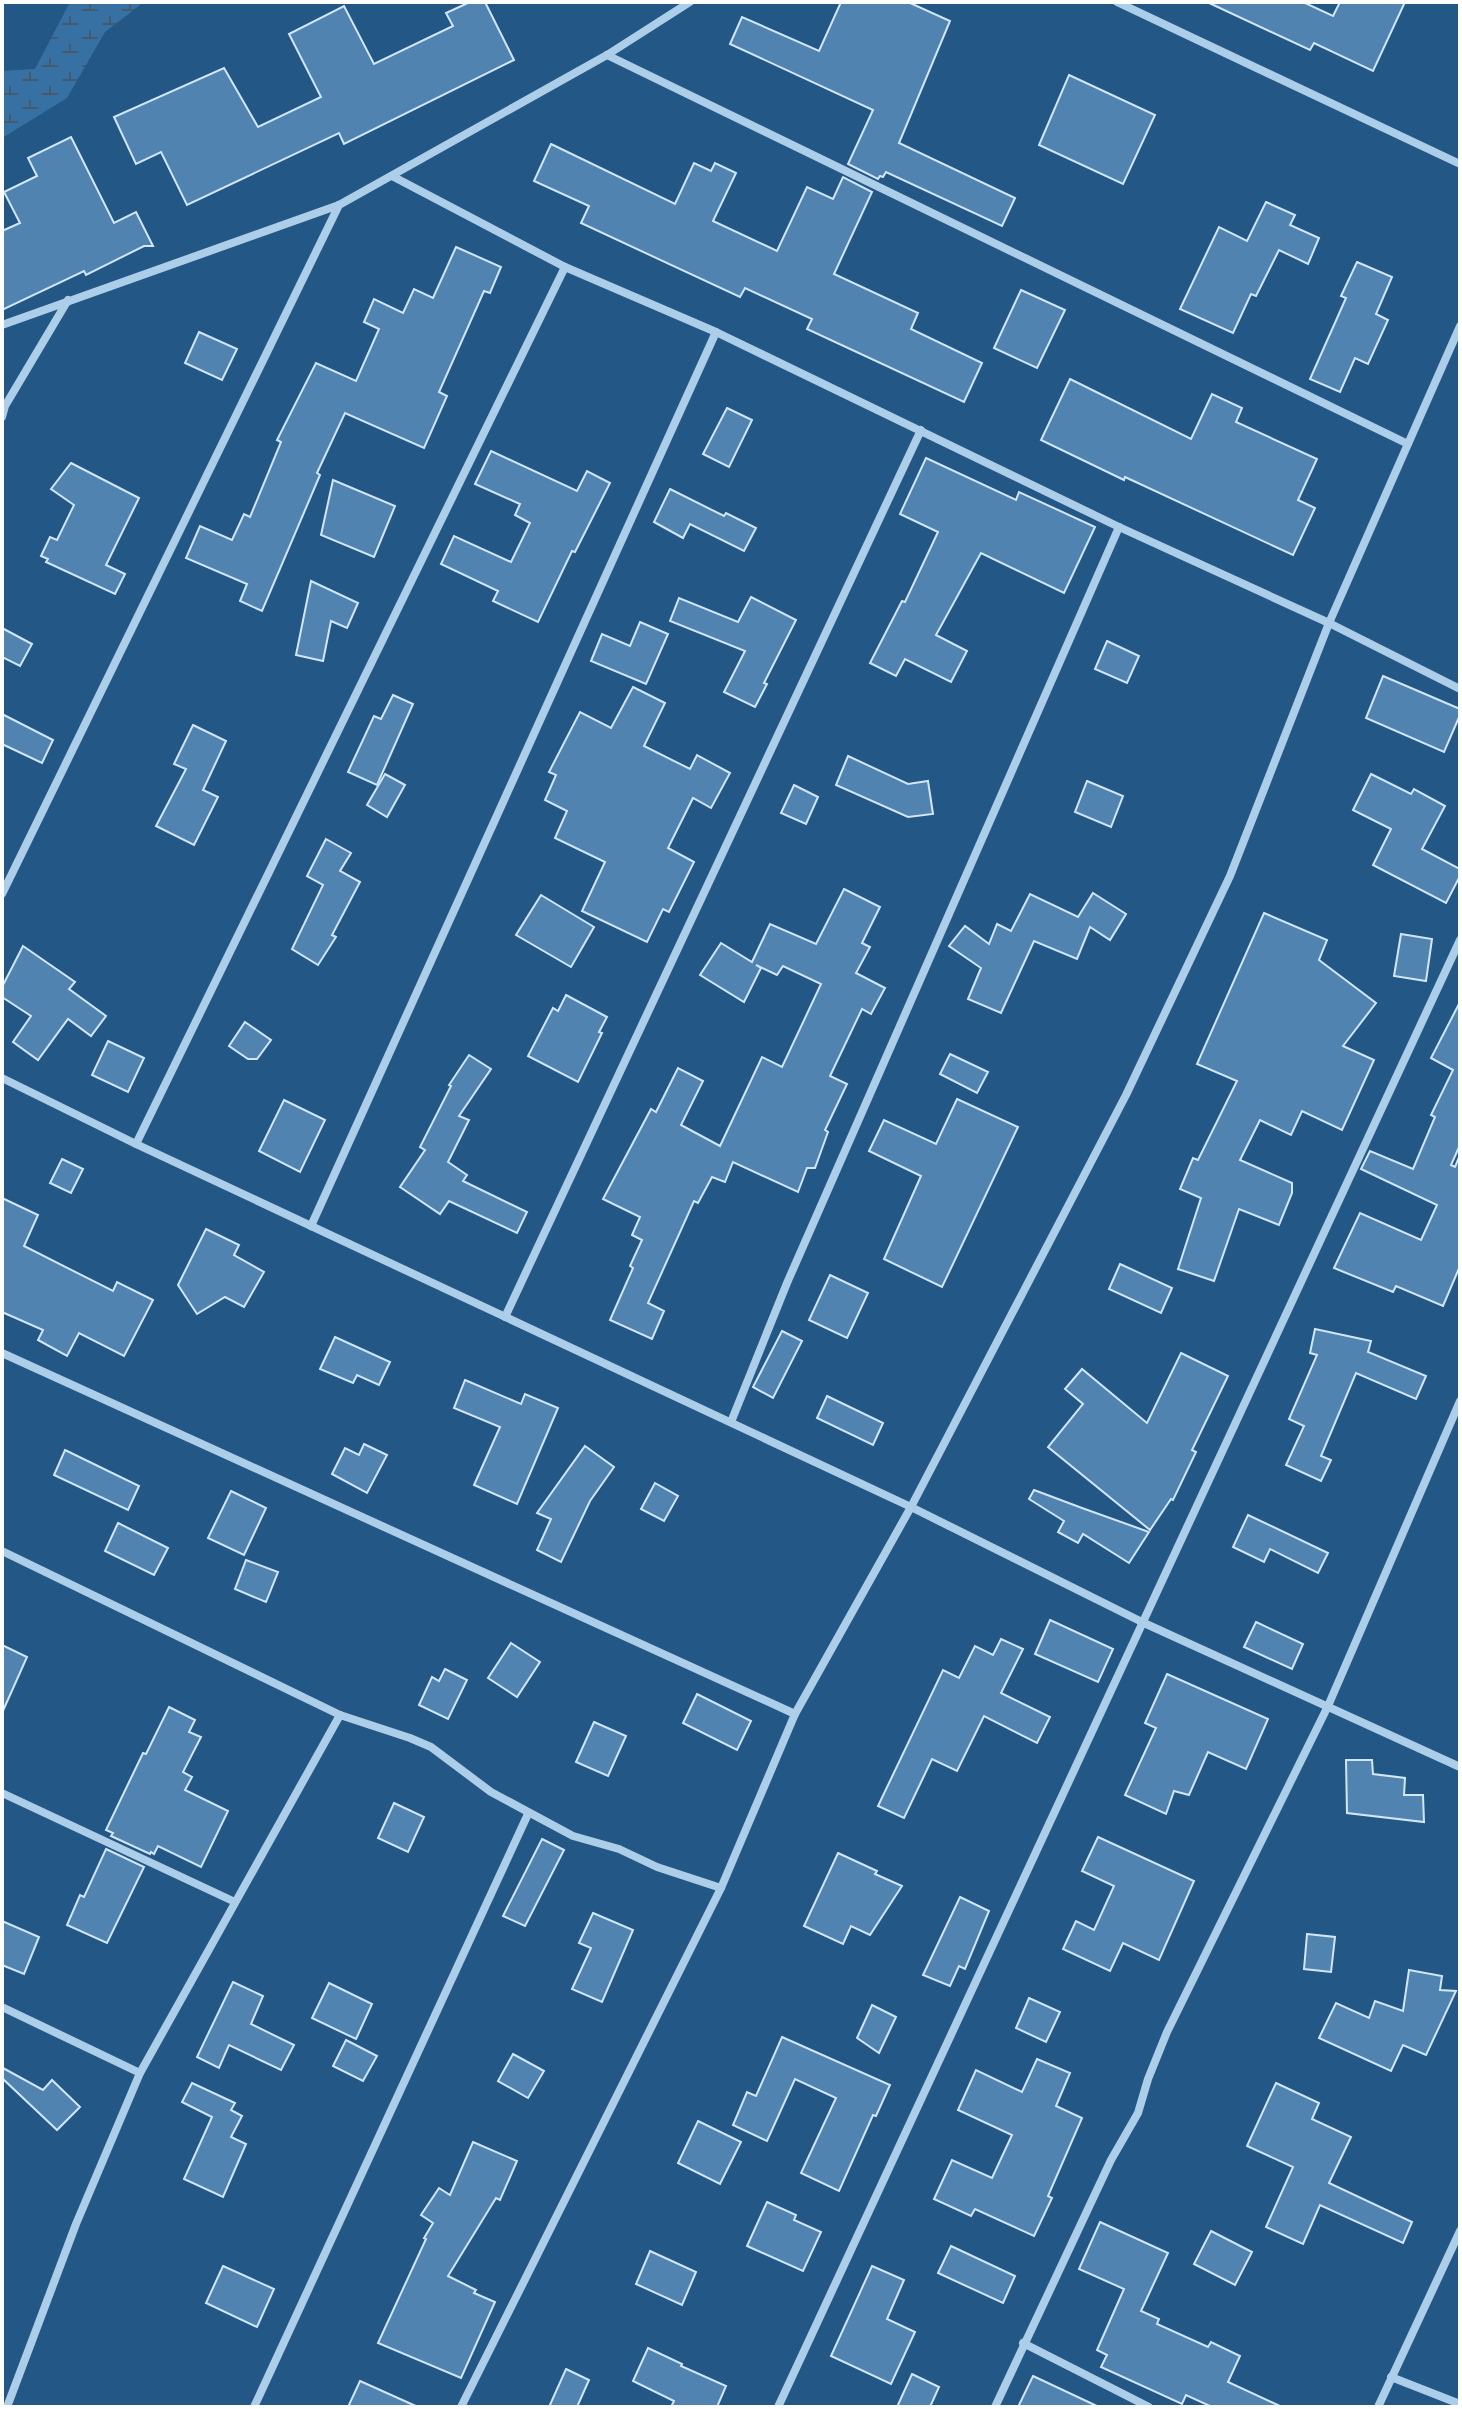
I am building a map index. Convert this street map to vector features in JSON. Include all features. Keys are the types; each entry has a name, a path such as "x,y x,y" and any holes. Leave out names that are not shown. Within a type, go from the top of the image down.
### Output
{"street":[{"path":"2,325 339,205 607,55 690,2"},
{"path":"1117,2 1460,164"},
{"path":"607,55 1408,444"},
{"path":"392,176 565,267 716,332 1119,527 1329,623 1460,689"},
{"path":"2,894 339,205"},
{"path":"136,1144 565,267"},
{"path":"2,417 5,406 68,300"},
{"path":"461,2407 721,1888 795,1714 911,1507 1126,1095 1230,876 1329,623 1460,326"},
{"path":"311,1226 716,332"},
{"path":"505,1317 921,430"},
{"path":"731,1422 787,1283 1119,527"},
{"path":"778,2407 1460,940"},
{"path":"2,1078 136,1144 911,1507 1144,1623 1460,1767"},
{"path":"2,1353 795,1714"},
{"path":"995,2407 1111,2160 1138,2113 1167,2032 1328,1706 1460,1401"},
{"path":"2,1551 340,1715 431,1747 491,1792 573,1836 619,1849 657,1867 721,1888"},
{"path":"7,2407 76,2224 140,2073 340,1715"},
{"path":"2,1793 235,1902"},
{"path":"254,2407 528,1814"},
{"path":"2,2007 140,2073"},
{"path":"1378,2407 1460,2231"},
{"path":"1023,2343 1149,2407"},
{"path":"1391,2377 1460,2404"}],"green space":[{"path":"70,2 144,2 105,32 67,98 2,138 2,71 35,69"}],"building":[{"path":"470,2 485,2 514,60 344,144 339,133 187,205 161,152 136,164 114,117 224,68 258,127 321,97 289,34 344,6 374,64 453,26 446,13"},
{"path":"841,2 908,2 950,21 899,143 1015,198 1002,226 886,172 878,179 848,164 873,110 730,44 742,17 819,51"},
{"path":"1207,2 1303,2 1333,16 1340,2 1405,2 1373,71 1314,43 1310,50"},
{"path":"1069,75 1155,115 1123,184 1039,145"},
{"path":"71,137 114,223 136,212 153,246 144,246 86,275 84,271 2,310 2,231 20,223 4,192 37,176 28,158"},
{"path":"551,144 675,204 694,163 711,171 715,163 736,173 713,221 777,251 807,187 833,199 843,177 872,192 834,274 918,313 911,329 982,363 964,402 807,329 812,319 745,288 740,297 581,223 589,206 534,181"},
{"path":"1266,202 1295,215 1290,225 1319,238 1308,264 1279,250 1256,296 1251,294 1233,333 1180,309 1219,227 1247,241"},
{"path":"456,247 501,267 490,293 484,291 439,392 447,396 424,448 345,413 317,473 320,475 262,611 240,601 247,584 186,558 200,526 232,540 244,514 250,517 281,442 277,440 316,363 356,381 379,329 364,322 374,299 403,313 414,289 433,298"},
{"path":"1357,262 1392,277 1376,314 1388,320 1368,364 1355,358 1340,392 1310,379 1346,298 1341,296"},
{"path":"1021,290 1065,310 1037,368 994,348"},
{"path":"199,332 237,349 222,380 185,363"},
{"path":"1070,379 1191,439 1212,394 1242,408 1236,422 1317,459 1298,500 1315,508 1293,555 1041,440"},
{"path":"727,408 752,420 729,467 703,454"},
{"path":"491,451 577,491 587,471 610,483 575,552 572,551 538,622 493,601 498,591 441,564 454,536 511,562 530,523 515,515 520,504 475,484"},
{"path":"926,458 1016,500 1019,492 1095,527 1064,593 981,553 936,635 967,651 951,682 905,659 896,676 870,663 902,601 905,602 938,532 900,514"},
{"path":"71,463 139,498 106,565 125,574 115,594 46,562 48,559 41,556 50,537 57,540 74,505 51,489"},
{"path":"333,480 395,506 374,557 321,535"},
{"path":"670,489 756,528 744,551 690,524 683,538 654,522"},
{"path":"311,581 358,603 347,628 331,621 323,661 296,655"},
{"path":"751,597 796,620 755,707 724,692 745,651 670,621 679,598 738,622"},
{"path":"640,622 668,634 646,684 591,661 602,634 630,646"},
{"path":"2,628 32,644 20,666 2,657"},
{"path":"1107,641 1139,656 1127,683 1095,669"},
{"path":"1383,676 1460,709 1444,752 1366,718"},
{"path":"633,687 665,703 644,746 690,769 697,755 730,773 711,808 693,798 668,848 694,862 669,912 663,909 647,942 582,911 605,862 555,838 567,811 545,800 556,775 549,772 580,712 611,728"},
{"path":"393,695 413,704 377,785 348,772 374,716 381,719"},
{"path":"2,714 53,740 42,763 2,744"},
{"path":"193,725 226,741 203,790 218,797 194,845 156,826 186,769 174,764"},
{"path":"848,756 908,784 928,781 933,814 908,817 836,785"},
{"path":"385,774 405,785 387,817 367,805"},
{"path":"1371,774 1411,794 1414,789 1445,806 1422,849 1460,869 1460,876 1446,903 1373,865 1391,829 1353,810"},
{"path":"1087,781 1123,796 1111,827 1075,812"},
{"path":"794,785 818,797 806,824 781,813"},
{"path":"326,839 351,853 340,871 360,882 332,935 336,937 318,965 292,949 323,885 307,876"},
{"path":"844,889 880,907 862,943 870,947 856,973 885,988 871,1014 862,1009 830,1076 847,1084 825,1130 828,1132 815,1168 807,1168 798,1192 733,1162 725,1182 712,1177 698,1203 694,1201 648,1303 664,1311 652,1339 610,1320 642,1240 632,1235 640,1217 603,1199 651,1109 656,1112 678,1068 703,1081 681,1125 720,1146 762,1057 782,1067 821,984 783,966 777,975 756,965 761,968 744,1002 700,975 721,943 752,962 770,924 816,944"},
{"path":"1093,893 1126,914 1110,940 1090,927 1077,959 1034,941 1001,1013 968,999 981,968 949,946 965,926 989,944 997,924 1011,931 1030,894 1078,917"},
{"path":"541,895 594,927 571,967 516,935"},
{"path":"1264,913 1327,940 1319,960 1376,1003 1343,1046 1374,1060 1342,1130 1302,1111 1291,1135 1260,1120 1240,1160 1292,1183 1292,1193 1279,1225 1239,1209 1214,1281 1178,1269 1201,1198 1180,1189 1193,1158 1198,1160 1237,1081 1197,1064"},
{"path":"1401,934 1432,939 1426,981 1394,976"},
{"path":"23,946 75,982 69,989 106,1016 91,1036 68,1019 38,1060 13,1042 31,1016 2,997 2,987"},
{"path":"566,995 607,1017 578,1082 528,1056 553,1008 558,1011"},
{"path":"1460,1002 1460,1145 1451,1165 1455,1167 1460,1155 1460,1266 1443,1306 1396,1286 1393,1292 1334,1268 1360,1213 1421,1240 1437,1205 1361,1169 1370,1151 1413,1169 1435,1117 1431,1115 1453,1070 1431,1058"},
{"path":"245,1022 271,1040 257,1059 248,1059 229,1046"},
{"path":"108,1041 144,1058 128,1092 92,1075"},
{"path":"950,1054 988,1072 977,1093 940,1074"},
{"path":"469,1055 491,1069 459,1116 469,1120 448,1162 467,1175 463,1181 527,1212 517,1233 449,1201 440,1214 400,1187 425,1150 420,1147 449,1085"},
{"path":"957,1099 1018,1127 942,1287 884,1259 921,1176 869,1151 884,1120 936,1144"},
{"path":"284,1100 325,1120 300,1172 259,1151"},
{"path":"62,1159 83,1169 71,1193 50,1183"},
{"path":"2,1198 38,1215 24,1246 113,1291 117,1282 153,1300 124,1356 79,1333 67,1356 38,1340 43,1330 2,1312"},
{"path":"206,1229 239,1245 234,1255 264,1272 244,1307 225,1297 197,1314 178,1285"},
{"path":"1120,1264 1172,1288 1161,1313 1109,1289"},
{"path":"830,1275 868,1293 847,1338 809,1320"},
{"path":"1315,1329 1371,1341 1368,1352 1426,1376 1416,1399 1356,1373 1321,1456 1331,1460 1321,1481 1286,1465 1304,1426 1289,1419 1317,1355 1310,1353"},
{"path":"782,1331 802,1341 773,1398 753,1387"},
{"path":"335,1337 390,1362 379,1385 357,1375 353,1383 320,1369"},
{"path":"1181,1353 1228,1376 1192,1450 1196,1452 1173,1500 1150,1530 1048,1447 1083,1404 1065,1389 1082,1369 1147,1423"},
{"path":"465,1380 521,1404 525,1394 558,1408 517,1504 474,1485 500,1427 454,1408"},
{"path":"827,1396 883,1423 873,1445 817,1418"},
{"path":"364,1444 387,1455 367,1493 332,1474 345,1448 359,1455"},
{"path":"585,1446 614,1467 590,1501 561,1562 537,1550 551,1519 537,1513"},
{"path":"65,1450 139,1486 128,1510 54,1475"},
{"path":"655,1483 678,1496 664,1521 641,1509"},
{"path":"1034,1490 1149,1532 1129,1563 1083,1534 1078,1543 1058,1532 1064,1521 1029,1499"},
{"path":"231,1491 266,1508 244,1555 208,1538"},
{"path":"1248,1515 1328,1553 1318,1573 1270,1549 1264,1562 1233,1547"},
{"path":"118,1523 168,1548 154,1575 105,1551"},
{"path":"246,1560 278,1572 266,1602 235,1589"},
{"path":"1050,1620 1113,1649 1098,1682 1035,1654"},
{"path":"1256,1622 1303,1644 1292,1669 1244,1647"},
{"path":"1001,1639 1023,1649 1001,1693 1050,1717 1037,1743 984,1716 957,1771 932,1759 904,1818 878,1806 943,1670 959,1678 975,1646 993,1655"},
{"path":"511,1643 540,1662 517,1697 488,1678"},
{"path":"2,1645 27,1657 2,1713"},
{"path":"445,1669 467,1680 448,1719 419,1705 432,1677 439,1681"},
{"path":"1167,1674 1268,1719 1246,1769 1208,1752 1189,1795 1174,1791 1166,1814 1125,1795 1156,1728 1145,1723"},
{"path":"697,1694 751,1721 737,1750 683,1723"},
{"path":"169,1707 195,1720 189,1732 201,1737 183,1772 192,1777 185,1790 228,1811 201,1867 158,1846 154,1854 150,1854 111,1836 113,1833 106,1830"},
{"path":"594,1722 626,1736 608,1776 576,1762"},
{"path":"1346,1760 1372,1760 1373,1774 1405,1778 1404,1795 1423,1795 1424,1822 1347,1813"},
{"path":"394,1803 424,1817 408,1852 378,1838"},
{"path":"1098,1837 1194,1881 1159,1960 1123,1943 1110,1971 1063,1949 1076,1921 1094,1930 1114,1886 1082,1871"},
{"path":"542,1839 564,1850 525,1926 503,1916"},
{"path":"106,1849 144,1867 107,1943 67,1925"},
{"path":"838,1853 902,1886 870,1935 851,1926 843,1944 804,1926"},
{"path":"960,1897 989,1911 965,1969 959,1966 950,1986 923,1975"},
{"path":"593,1913 633,1930 602,2002 572,1989 591,1948 579,1943"},
{"path":"2,1921 39,1937 24,1974 2,1965"},
{"path":"1307,1934 1335,1937 1331,1972 1304,1969"},
{"path":"1409,1970 1442,1976 1440,1990 1456,1991 1426,2055 1403,2045 1391,2071 1319,2038 1336,2003 1369,2018 1375,2001 1403,2011"},
{"path":"233,1982 263,1996 251,2024 294,2045 281,2070 229,2045 219,2068 197,2057"},
{"path":"329,1983 372,2004 356,2039 312,2018"},
{"path":"1029,1998 1060,2012 1046,2042 1016,2028"},
{"path":"872,2005 896,2017 879,2053 857,2038"},
{"path":"782,2037 890,2085 839,2191 801,2173 836,2098 795,2079 767,2141 733,2125 747,2092 756,2096"},
{"path":"346,2040 377,2056 363,2081 333,2066"},
{"path":"513,2054 544,2071 528,2098 498,2081"},
{"path":"1037,2059 1070,2073 1056,2106 1082,2118 1034,2236 975,2209 971,2216 934,2199 952,2160 992,2178 1012,2135 958,2110 976,2070 1022,2092"},
{"path":"3,2068 43,2090 52,2080 80,2107 57,2130 2,2078"},
{"path":"192,2083 235,2103 231,2110 242,2116 231,2137 246,2144 223,2197 184,2179 212,2117 182,2102"},
{"path":"1276,2083 1319,2103 1312,2119 1351,2137 1329,2183 1412,2222 1403,2243 1320,2205 1303,2244 1266,2227 1293,2167 1247,2146"},
{"path":"698,2121 741,2142 720,2184 678,2163"},
{"path":"473,2142 517,2161 500,2200 496,2198 448,2276 495,2302 461,2378 378,2343 433,2223 421,2215 439,2188 450,2195"},
{"path":"767,2202 796,2215 794,2220 821,2232 803,2271 747,2246"},
{"path":"1100,2222 1168,2253 1141,2311 1159,2319 1157,2324 1208,2347 1211,2342 1240,2356 1228,2382 1282,2407 1212,2407 1186,2395 1182,2404 1101,2367 1107,2355 1097,2350 1124,2289 1079,2269"},
{"path":"1211,2231 1252,2252 1235,2285 1194,2264"},
{"path":"951,2246 1015,2276 1003,2303 938,2273"},
{"path":"650,2251 696,2272 682,2305 636,2284"},
{"path":"223,2266 274,2289 257,2327 206,2303"},
{"path":"872,2266 904,2280 887,2319 915,2332 891,2384 831,2356"},
{"path":"648,2348 726,2386 717,2407 671,2407 674,2401 633,2381"},
{"path":"566,2369 589,2380 577,2407 549,2407"},
{"path":"912,2374 939,2387 930,2407 897,2407"},
{"path":"1033,2376 1099,2407 1018,2407"},
{"path":"360,2381 418,2407 348,2407"}]}
